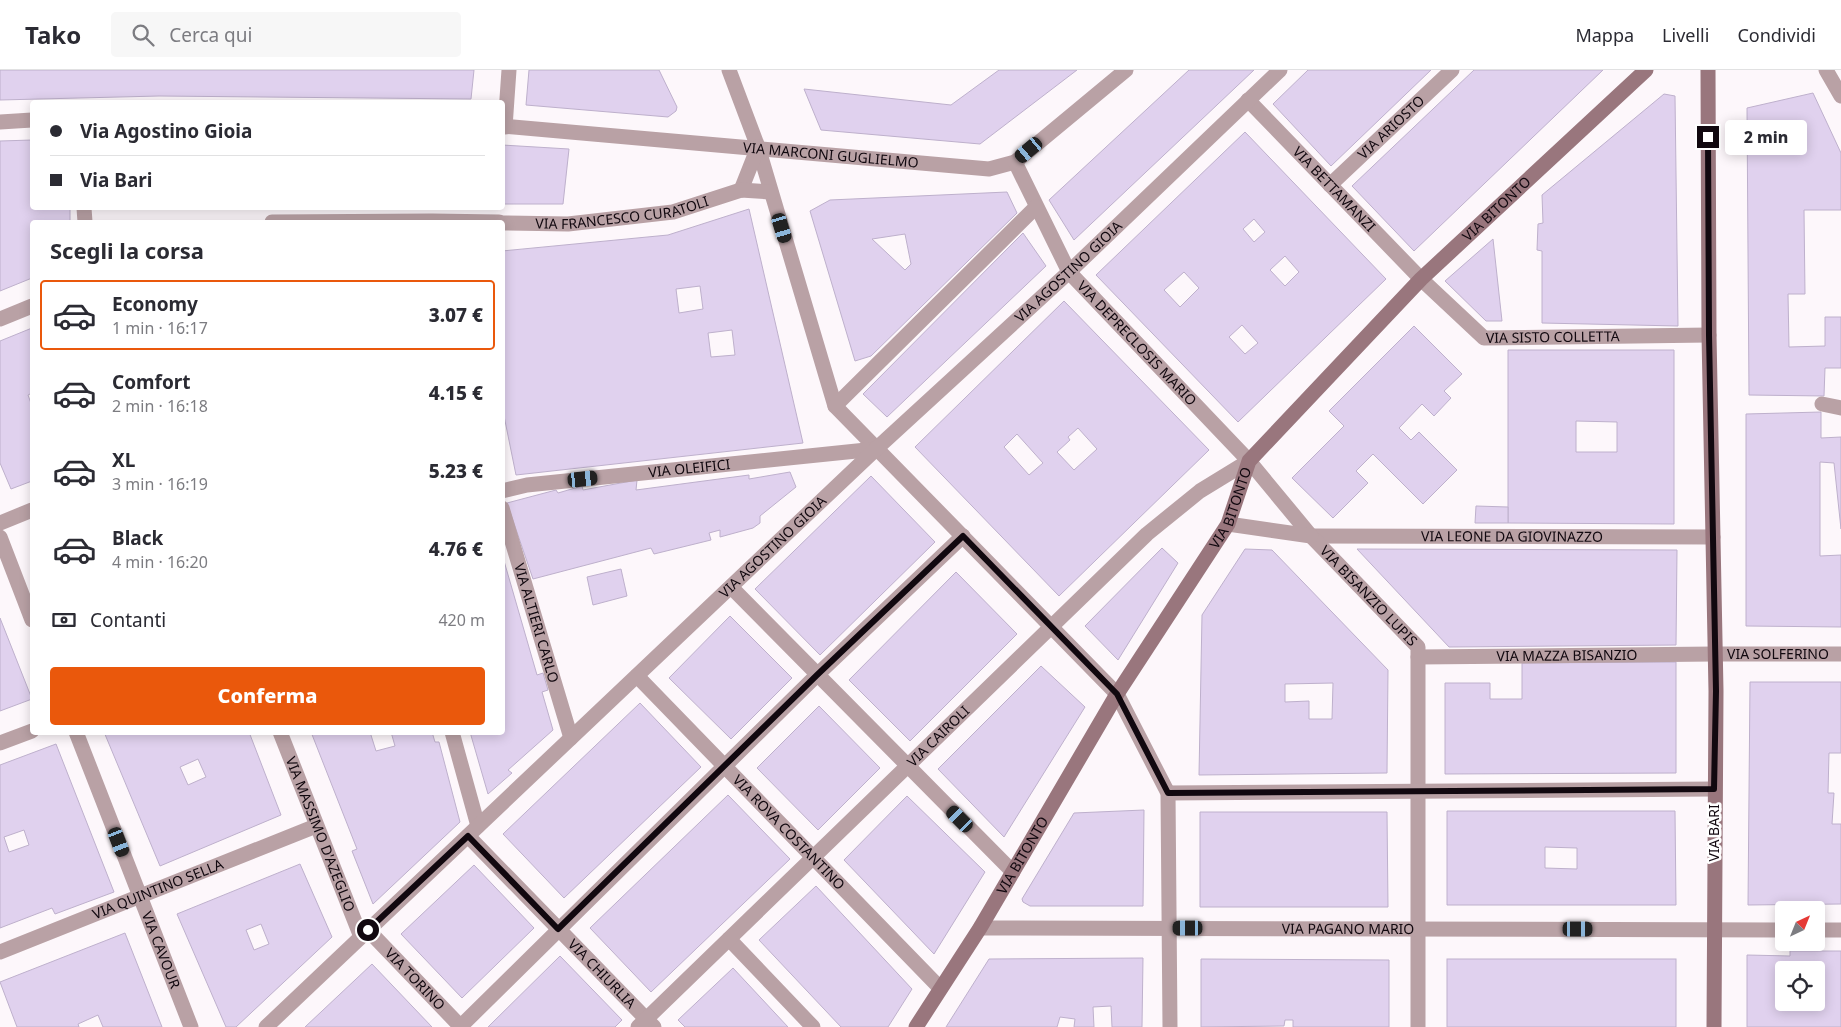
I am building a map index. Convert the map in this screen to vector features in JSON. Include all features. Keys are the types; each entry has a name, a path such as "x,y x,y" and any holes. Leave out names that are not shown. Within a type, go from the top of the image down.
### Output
{"main road":[{"name":"VIA BITONTO","path":"916,1027 980,928 1117,694 1228,524 1249,461 1421,279 1646,70"},
{"name":"VIA BARI","path":"1708,70 1709,335 1714,654 1714,1027"}],"street":[{"path":"505,115 509,70"},
{"path":"729,70 758,148 835,406 1117,694 1168,793 1170,1027"},
{"name":"VIA MARCONI GUGLIELMO","path":"505,126 989,169 1015,162 1126,70"},
{"name":"VIA AGOSTINO GIOIA","path":"266,1027 876,449 1069,272 1280,70"},
{"name":"VIA ARIOSTO","path":"1330,185 1452,70"},
{"path":"1826,70 1841,96"},
{"name":"VIA BETTAMANZI","path":"1248,100 1421,279"},
{"path":"0,122 30,120"},
{"path":"758,148 741,190 771,192"},
{"name":"VIA DEPRECLOSIS MARIO","path":"1015,162 1069,272 1249,461"},
{"name":"VIA FRANCESCO CURATOLI","path":"505,223 568,224 673,212 741,190"},
{"path":"835,406 1036,207"},
{"name":"VIA SISTO COLLETTA","path":"1421,279 1484,338 1709,335"},
{"path":"0,318 30,307"},
{"path":"1822,404 1841,408"},
{"name":"VIA OLEIFICI","path":"505,490 537,484 876,449"},
{"name":"VIA BISANZIO LUPIS","path":"1249,461 1311,536 1418,647 1418,1027"},
{"name":"VIA CAIROLI","path":"646,1024 729,939 1147,534 1200,491 1249,461"},
{"path":"0,523 30,511"},
{"name":"VIA ALTIERI CARLO","path":"505,518 571,738"},
{"name":"VIA LEONE DA GIOVINAZZO","path":"1228,524 1311,536 1713,536"},
{"path":"461,1027 817,675 963,536"},
{"path":"0,537 30,615"},
{"path":"731,587 1013,872"},
{"name":"VIA MAZZA BISANZIO","path":"1418,657 1714,654"},
{"name":"VIA SOLFERINO","path":"1714,654 1841,654"},
{"name":"VIA ROVA COSTANTINO","path":"637,676 940,988"},
{"path":"0,743 30,732"},
{"name":"VIA CAVOUR","path":"77,735 190,1027"},
{"name":"VIA MASSIMO D'AZEGLIO","path":"281,735 316,826 364,934"},
{"path":"453,735 473,831"},
{"path":"1168,793 1714,789"},
{"name":"VIA QUINTINO SELLA","path":"0,952 316,826"},
{"name":"VIA CHIURLIA","path":"473,831 558,929 646,1024"},
{"name":"VIA PAGANO MARIO","path":"980,928 1775,930"},
{"path":"1825,930 1841,930"},
{"name":"VIA TORINO","path":"364,934 461,1027"},
{"path":"729,939 813,1027"}],"building":[{"path":"0,70 474,70 471,99 159,96 0,100"},
{"path":"529,70 659,70 677,107 676,111 668,117 526,105"},
{"path":"999,70 1077,70 980,144 821,130 804,89 951,105"},
{"path":"1189,70 1254,70 1074,240 1049,200"},
{"path":"1308,70 1431,70 1331,166 1273,104"},
{"path":"1474,70 1603,70 1414,251 1352,186"},
{"path":"1813,93 1841,153 1841,210 1804,210 1805,294 1788,294 1789,347 1825,346 1825,317 1841,317 1841,368 1825,368 1824,396 1749,395 1747,108"},
{"path":"1664,94 1675,96 1678,326 1542,323 1542,251 1537,250 1538,224 1543,223 1542,195"},
{"path":"1245,132 1386,279 1238,422 1096,275","holes":["1254,219 1265,232 1254,242 1243,229","1285,256 1299,272 1285,286 1270,270","1184,272 1199,288 1180,307 1164,290","1242,325 1258,343 1245,354 1229,337"]},
{"path":"30,140 30,210 70,210 70,220 30,220 30,279 0,291 0,141"},
{"path":"505,145 569,149 563,204 505,204"},
{"path":"1007,192 1017,213 871,356 855,361 810,211 830,200","holes":["905,234 911,264 905,270 872,239"]},
{"path":"749,209 803,443 516,475 505,421 505,251 668,235","holes":["700,286 703,309 679,313 676,289","732,330 735,355 711,357 708,333"]},
{"path":"1023,233 1046,266 887,417 863,394"},
{"path":"1493,239 1502,321 1486,321 1445,281"},
{"path":"1064,301 1209,450 1059,596 915,447","holes":["1078,428 1097,449 1074,470 1057,452 1070,440 1068,437","1017,434 1043,463 1029,475 1004,447"]},
{"path":"1414,326 1462,374 1444,391 1451,398 1434,416 1422,404 1399,428 1411,440 1419,432 1457,470 1423,504 1373,454 1356,471 1368,483 1333,518 1292,478 1344,426 1329,411"},
{"path":"30,329 30,394 28,395 30,400 30,482 11,489 0,463 0,341"},
{"path":"1508,350 1674,350 1674,524 1508,523","holes":["1576,421 1617,422 1617,452 1576,452"]},
{"path":"1821,412 1821,438 1841,437 1841,529 1834,463 1820,462 1820,556 1841,555 1841,627 1746,626 1746,414"},
{"path":"790,472 796,487 760,516 760,523 753,528 720,537 720,530 709,533 711,540 654,554 651,548 533,579 507,503 556,490 558,493 582,486 583,490 637,480 636,490 749,475 749,479"},
{"path":"871,476 935,542 820,655 755,589"},
{"path":"1476,506 1508,507 1508,523 1475,523"},
{"path":"1162,548 1178,563 1118,660 1085,626"},
{"path":"1245,549 1272,550 1388,670 1387,773 1199,775 1202,615","holes":["1333,683 1332,719 1309,719 1309,701 1285,702 1285,684"]},
{"path":"1357,549 1677,550 1676,645 1449,647"},
{"path":"505,564 537,675 543,673 548,690 542,692 553,730 508,770 512,773 488,794 471,735 505,735"},
{"path":"621,569 627,596 593,605 587,577"},
{"path":"956,572 1017,634 910,741 849,680"},
{"path":"730,616 792,678 731,739 669,678"},
{"path":"0,618 30,694 30,700 0,711"},
{"path":"1676,662 1676,773 1445,774 1445,683 1490,683 1490,699 1522,699 1522,663"},
{"path":"1041,666 1085,707 1004,837 938,769"},
{"path":"1750,682 1841,682 1841,753 1829,753 1828,793 1834,793 1832,824 1841,824 1841,904 1825,904 1825,901 1775,901 1775,905 1748,905"},
{"path":"640,703 701,767 564,898 503,834"},
{"path":"819,706 880,768 818,830 757,768"},
{"path":"105,735 250,735 281,815 160,866","holes":["198,759 206,777 188,785 180,767"]},
{"path":"312,735 371,735 376,751 395,746 392,735 433,735 435,742 439,742 460,822 373,904 352,851 357,849"},
{"path":"56,744 114,892 55,914 52,908 0,928 0,765","holes":["24,830 29,845 9,852 4,837"]},
{"path":"728,795 790,859 651,992 590,928"},
{"path":"907,796 985,872 934,954 844,860"},
{"path":"1144,810 1143,906 1030,906 1023,902 1022,899 1074,813"},
{"path":"1447,811 1675,811 1676,905 1447,905","holes":["1545,847 1577,848 1577,869 1545,868"]},
{"path":"1200,812 1387,812 1388,907 1200,907"},
{"path":"300,864 332,937 236,1027 226,1027 177,914","holes":["261,924 269,944 254,950 246,930"]},
{"path":"474,865 534,928 462,998 401,934"},
{"path":"816,886 912,989 888,1027 841,1027 759,940"},
{"path":"125,933 162,1027 103,1027 98,1015 78,1024 79,1027 17,1027 0,982"},
{"path":"1790,951 1841,951 1841,1027 1747,1027 1747,955 1790,956"},
{"path":"560,956 622,1020 615,1027 488,1027"},
{"path":"1143,958 1142,1027 1112,1027 1111,1006 1093,1007 1094,1027 1074,1027 1075,1019 1060,1017 1057,1027 946,1027 989,959"},
{"path":"1201,959 1389,960 1389,1027 1293,1027 1293,1020 1285,1020 1284,1026 1201,1027"},
{"path":"1447,959 1676,959 1676,1027 1447,1027"},
{"path":"372,964 432,1027 305,1027"},
{"path":"733,968 788,1027 685,1027 678,1020"}],"route":[{"path":"368,930 468,836 558,929 817,675 963,536 1117,694 1168,793 1714,789 1716,691 1709,335 1708,137"}]}
